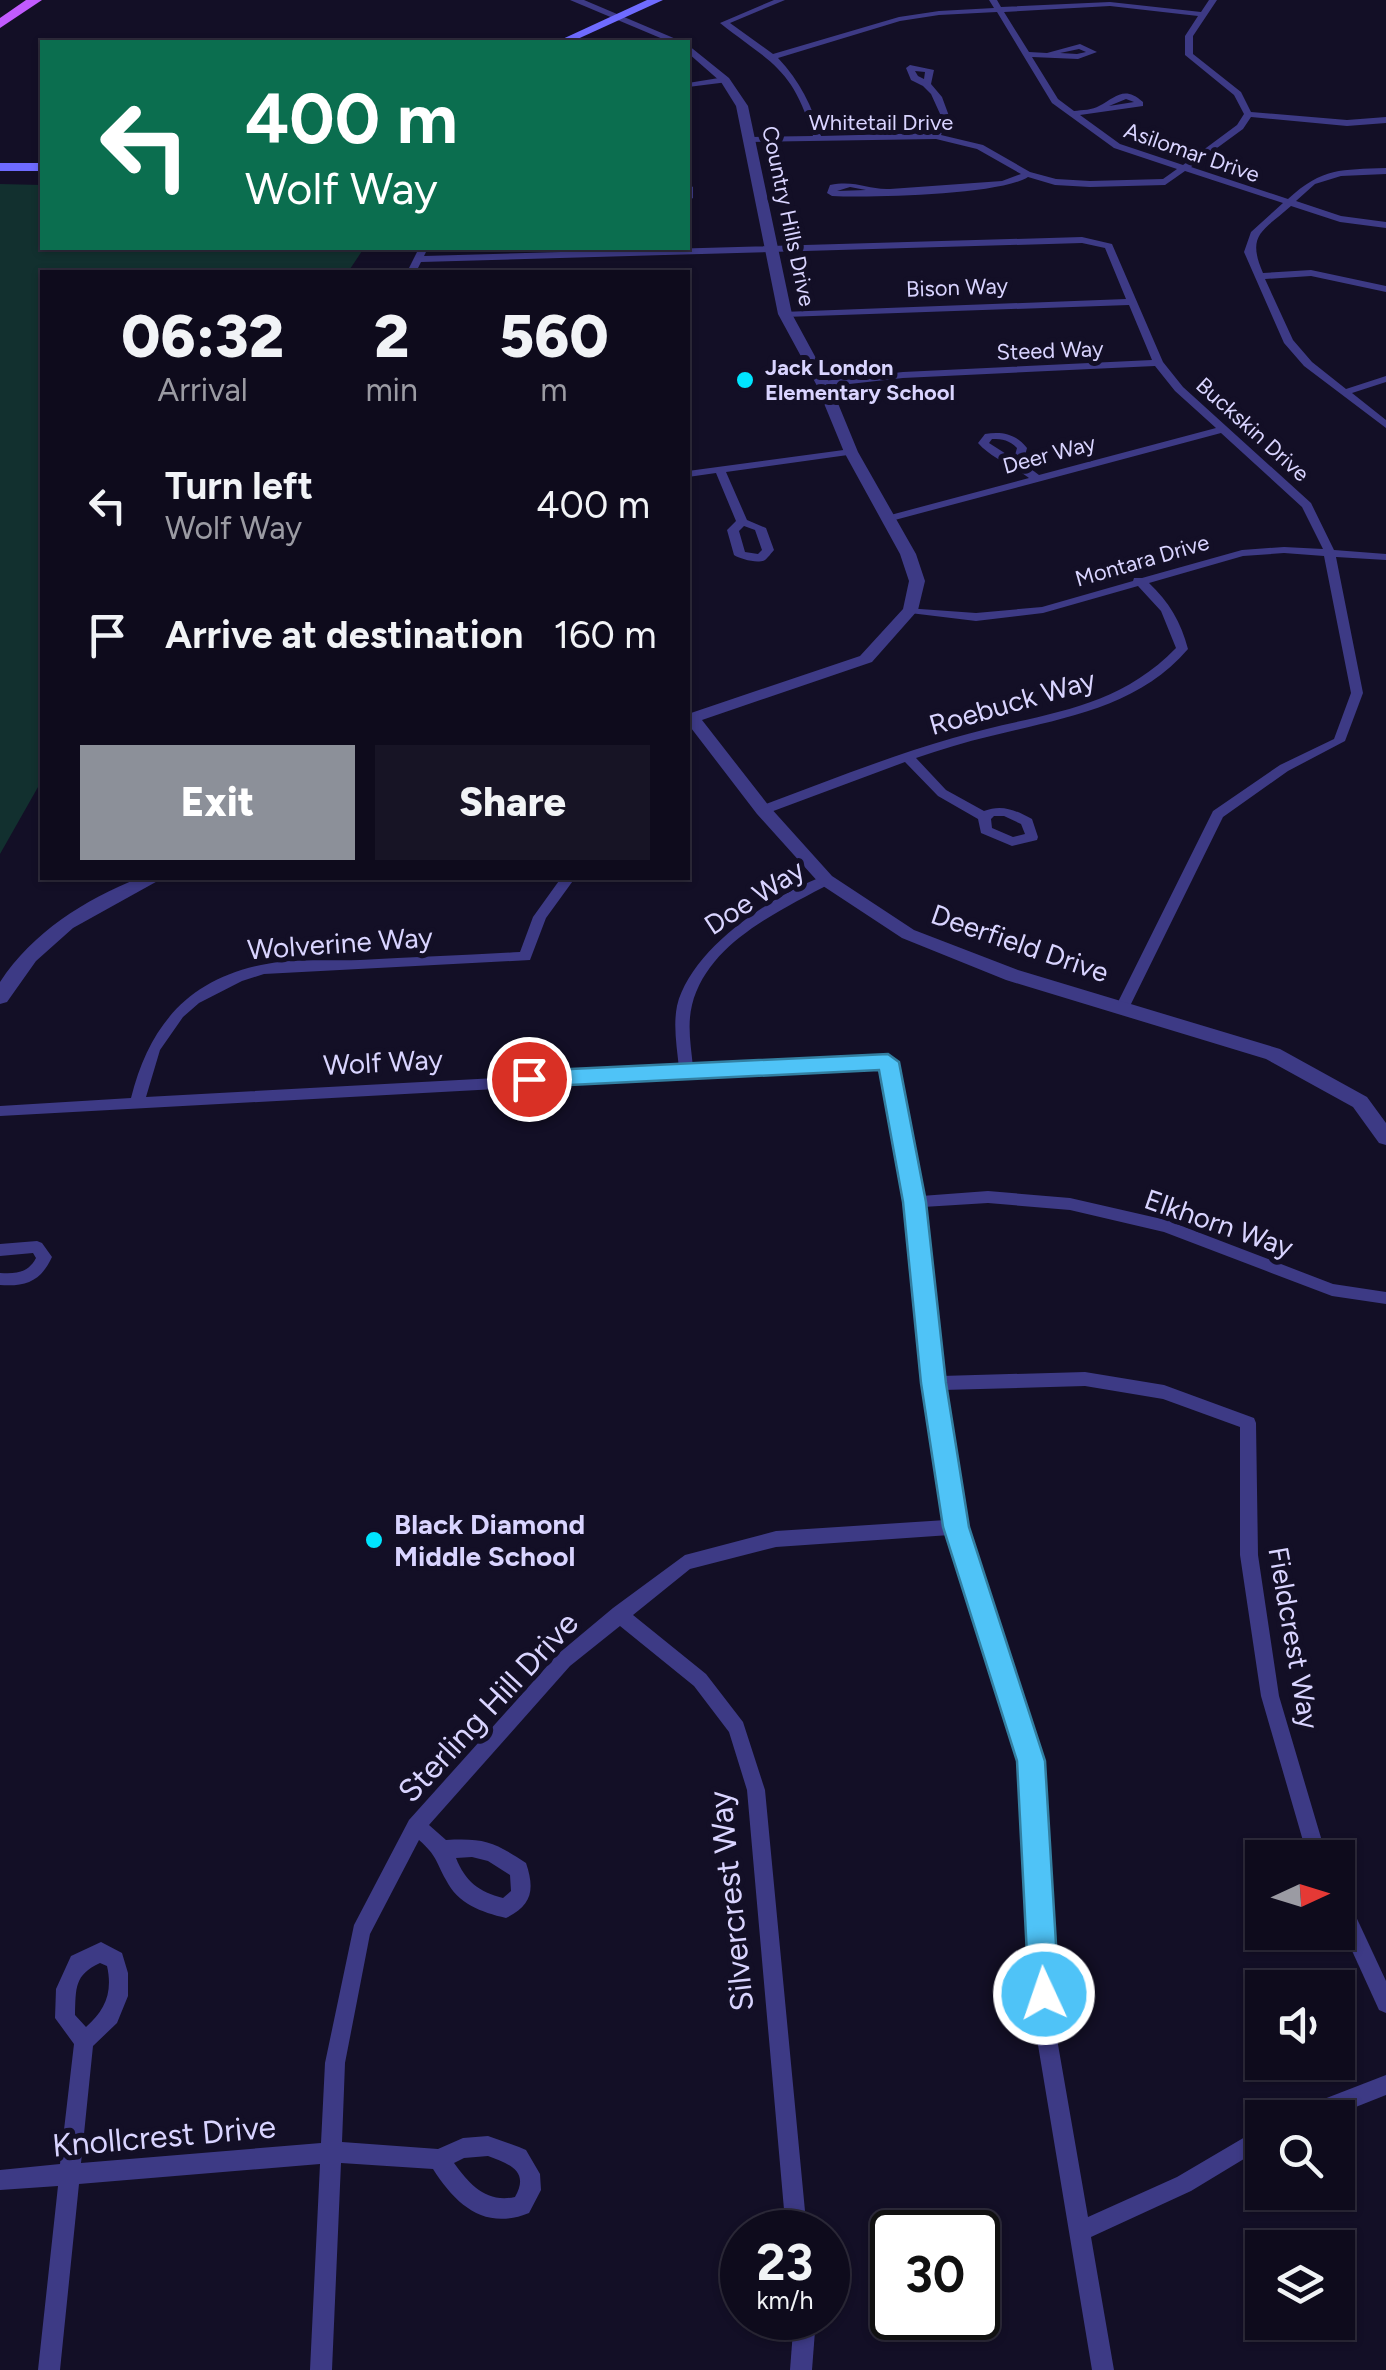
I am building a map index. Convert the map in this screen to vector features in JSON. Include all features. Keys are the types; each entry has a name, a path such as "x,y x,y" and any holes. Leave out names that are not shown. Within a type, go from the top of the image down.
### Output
{"main road":[{"path":"0,9 14,0"},
{"path":"0,24 35,0"},
{"path":"568,40 663,2"},
{"path":"589,40 626,19"},
{"path":"0,168 40,167"},
{"path":"0,177 40,176"}],"street":[{"path":"575,0 673,40"},
{"path":"781,0 724,23 772,57 807,98 818,139"},
{"path":"928,0 939,13"},
{"name":"Asilomar Drive","path":"993,0 1055,102 1117,146 1286,202 1386,226"},
{"path":"1212,0 1190,36 1189,55 1238,94 1248,114 1347,123 1386,120"},
{"path":"772,57 898,19 939,13 1062,3 1146,6 1201,14"},
{"name":"Country Hills Drive","path":"690,50 725,80 742,106 785,314 823,384 852,452 908,554 918,580 910,610"},
{"path":"1027,54 1052,53"},
{"path":"690,86 725,80"},
{"path":"928,83 945,116 936,136"},
{"path":"1071,114 1102,108"},
{"name":"Whitetail Drive","path":"752,140 936,136 980,146 1027,174 1054,182 1165,182 1240,127 1248,114"},
{"path":"1386,172 1340,173 1312,182 1254,234 1249,252 1288,341 1308,364 1386,425"},
{"path":"876,190 991,187 1014,182 1027,174"},
{"name":"Buckskin Drive","path":"421,253 772,251 1096,242 1109,246 1158,363 1221,430 1269,466 1307,506 1330,551 1356,693 1339,741 1284,768 1218,814 1123,1006"},
{"path":"1259,276 1310,273 1386,289"},
{"name":"Bison Way","path":"785,314 1131,302"},
{"name":"Steed Way","path":"823,384 903,375 1158,363"},
{"path":"1346,392 1386,379"},
{"name":"Deer Way","path":"887,519 1221,430"},
{"path":"690,474 852,452"},
{"path":"1019,461 1036,478"},
{"path":"720,471 742,522"},
{"name":"Montara Drive","path":"910,610 976,617 1044,610 1138,580 1242,554 1330,551 1386,558"},
{"name":"Roebuck Way","path":"763,810 957,741 1123,697 1162,674 1182,649 1176,622 1161,598 1138,580"},
{"path":"690,718 866,659 910,610"},
{"name":"Deerfield Drive","path":"690,718 763,810 826,880 908,934 1012,974 1273,1054 1360,1102 1386,1138"},
{"path":"908,760 942,792 984,817"},
{"path":"0,997 53,932 104,898 149,880"},
{"name":"Wolverine Way","path":"138,1100 145,1066 164,1025 228,978 263,969 525,957 540,916 567,880"},
{"name":"Doe Way","path":"686,1071 684,1002 711,954 757,918 826,880"},
{"name":"Wolf Way","path":"0,1111 138,1100 888,1062 915,1202"},
{"name":"Elkhorn Way","path":"915,1202 988,1197 1070,1204 1166,1226 1332,1290 1386,1298"},
{"path":"915,1202 934,1383 956,1527 1031,1761 1046,2033 1102,2370"},
{"path":"0,1250 37,1247 44,1257 39,1271 27,1278 0,1279"},
{"name":"Fieldcrest Way","path":"934,1383 1086,1379 1164,1392 1248,1423 1249,1555 1270,1696 1313,1840"},
{"name":"Sterling Hill Drive","path":"321,2370 334,2152 335,2063 361,1932 416,1826 564,1660 684,1563 776,1538 956,1527"},
{"name":"Silvercrest Way","path":"619,1614 700,1680 737,1728 756,1790 795,2210"},
{"path":"416,1826 444,1849"},
{"path":"1355,1936 1386,2002"},
{"path":"49,2370 84,2041"},
{"path":"1346,2100 1386,2084"},
{"path":"1079,2232 1184,2184 1245,2147"},
{"name":"Knollcrest Drive","path":"0,2180 334,2152 439,2159"},
{"path":"801,2370 803,2340"}],"green space":[{"path":"0,184 40,185 40,250 363,250 349,270 40,270 40,784 0,854"}],"place":[{"name":"Jack London Elementary School","path":"745,380"},
{"name":"Black Diamond Middle School","path":"374,1540"}],"route":[{"path":"529,1079 888,1062 915,1202 925,1313 956,1527 1031,1761 1044,1994"}]}
